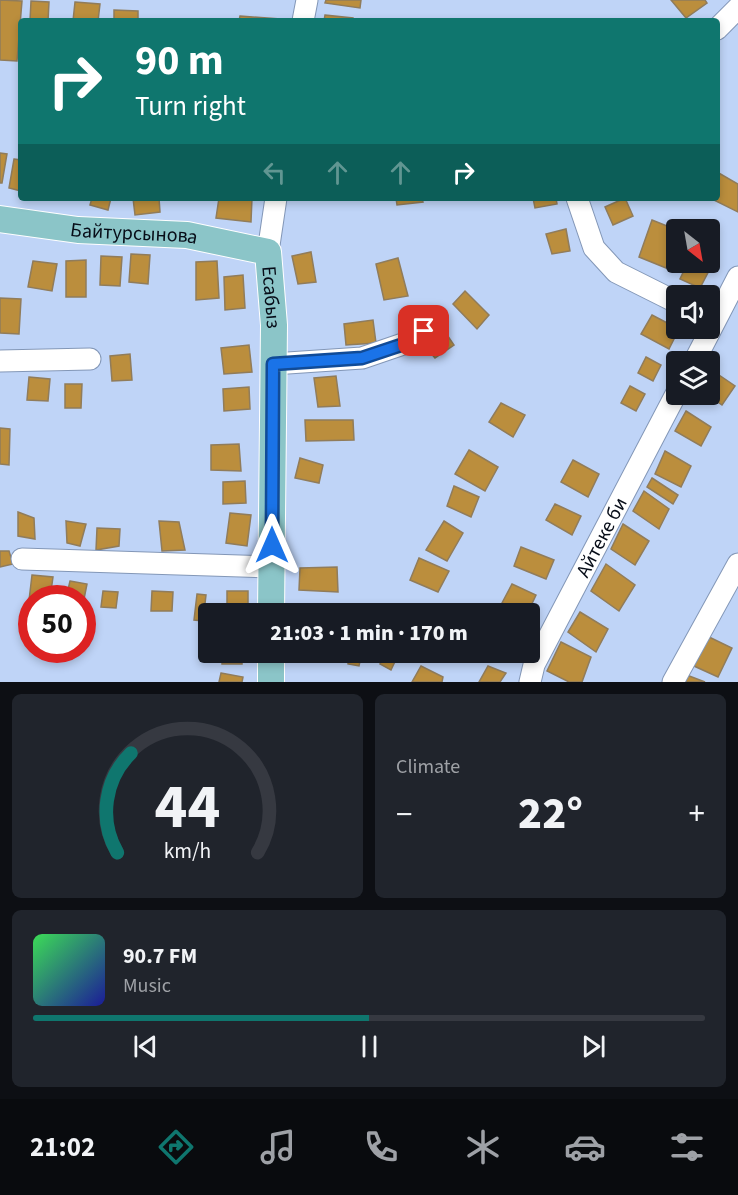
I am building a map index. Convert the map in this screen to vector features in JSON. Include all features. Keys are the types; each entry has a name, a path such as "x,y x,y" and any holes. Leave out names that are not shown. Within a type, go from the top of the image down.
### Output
{"main road":[{"name":"Байтурсынова","path":"0,219 78,230 188,234 267,252"},
{"name":"Есабыз","path":"267,252 274,326 272,603"},
{"path":"271,663 271,682"}],"street":[{"path":"304,18 307,0"},
{"path":"720,26 738,8"},
{"name":"Есабыз","path":"267,252 276,201"},
{"path":"578,201 594,249 616,272 666,297"},
{"path":"720,307 738,277"},
{"path":"273,364 362,358 404,344 424,331"},
{"path":"0,361 90,359"},
{"name":"Айтеке би","path":"530,682 534,665 670,405"},
{"path":"22,559 272,567"},
{"path":"673,682 732,586 738,564"}],"building":[{"path":"0,0 22,1 21,18 18,18 17,61 0,60"},
{"path":"326,0 361,0 360,8 325,3"},
{"path":"671,0 705,0 707,3 686,18"},
{"path":"31,1 49,2 48,18 30,18"},
{"path":"75,2 100,4 98,18 73,18"},
{"path":"114,10 138,11 138,18 114,18"},
{"path":"325,15 353,18 324,18"},
{"path":"240,16 267,18 240,18"},
{"path":"0,153 7,154 2,183 0,183"},
{"path":"14,159 18,160 18,190 9,188"},
{"path":"720,174 738,184 738,212 716,201 720,201"},
{"path":"91,201 110,201 108,210 90,205"},
{"path":"133,201 159,201 160,212 135,215"},
{"path":"219,201 252,201 251,222 216,218"},
{"path":"396,201 423,202 397,205"},
{"path":"534,201 556,201 557,204 535,208"},
{"path":"618,201 626,201 633,216 613,225 605,207"},
{"path":"652,220 666,226 666,268 639,257"},
{"path":"566,229 570,251 552,254 546,234"},
{"path":"311,252 316,282 298,284 292,256"},
{"path":"131,254 150,255 148,284 129,282"},
{"path":"101,256 122,257 120,286 100,285"},
{"path":"398,258 408,296 384,300 376,264"},
{"path":"86,260 86,297 66,297 66,261"},
{"path":"33,261 57,264 52,291 28,287"},
{"path":"217,261 219,298 196,300 196,262"},
{"path":"683,273 708,273 702,285 693,285 680,279"},
{"path":"243,275 245,308 225,310 224,277"},
{"path":"465,291 489,315 477,329 453,304"},
{"path":"0,298 21,299 19,334 0,333"},
{"path":"652,315 666,322 666,339 674,339 669,349 641,334"},
{"path":"373,320 376,343 346,345 344,324"},
{"path":"443,329 454,345 435,358 422,343"},
{"path":"249,345 252,372 224,374 221,348"},
{"path":"130,354 132,380 112,381 110,356"},
{"path":"646,357 661,365 653,381 638,373"},
{"path":"336,376 340,406 318,407 314,378"},
{"path":"720,376 735,386 722,405 720,404"},
{"path":"29,377 50,379 48,401 27,400"},
{"path":"65,384 82,384 81,408 65,408"},
{"path":"630,386 645,394 636,411 621,403"},
{"path":"249,387 250,409 224,411 223,389"},
{"path":"501,403 525,415 513,437 489,422"},
{"path":"686,411 711,427 701,446 675,431"},
{"path":"305,420 353,420 354,440 306,441"},
{"path":"0,428 10,429 9,465 0,464"},
{"path":"239,444 241,471 211,470 211,445"},
{"path":"469,450 498,467 485,491 455,474"},
{"path":"665,451 691,466 681,487 655,474"},
{"path":"300,458 323,465 319,483 295,478"},
{"path":"573,460 599,474 588,497 561,482"},
{"path":"652,478 678,495 673,504 647,487"},
{"path":"245,481 246,503 223,504 223,482"},
{"path":"454,486 479,497 471,517 447,506"},
{"path":"644,491 669,509 659,529 633,511"},
{"path":"555,504 581,516 572,535 546,520"},
{"path":"18,512 34,518 35,539 18,536"},
{"path":"230,513 251,515 247,546 226,543"},
{"path":"66,521 86,524 80,546 67,543"},
{"path":"159,521 179,522 185,550 162,551"},
{"path":"444,521 463,533 447,561 426,550"},
{"path":"623,524 649,541 635,565 611,549"},
{"path":"97,528 120,529 119,546 96,550"},
{"path":"521,547 554,560 546,579 514,566"},
{"path":"0,551 9,551 13,564 0,567"},
{"path":"419,558 449,571 438,592 410,580"},
{"path":"606,564 635,585 619,611 591,591"},
{"path":"337,567 338,592 299,590 300,568"},
{"path":"32,575 53,577 52,585 31,585"},
{"path":"70,581 87,584 87,585 69,585"},
{"path":"512,584 536,595 532,603 502,603"},
{"path":"103,591 118,592 116,608 101,607"},
{"path":"152,591 173,592 172,611 151,611"},
{"path":"227,591 248,591 248,603 227,603"},
{"path":"197,594 206,595 205,603 198,603 198,620 194,620"},
{"path":"580,612 608,629 596,652 568,632"},
{"path":"707,636 732,648 718,677 694,666"},
{"path":"561,642 591,657 582,682 569,682 547,671"},
{"path":"348,663 360,663 359,666"},
{"path":"380,663 394,663 391,670"},
{"path":"421,666 443,677 442,682 412,682"},
{"path":"488,666 506,673 500,682 479,682"},
{"path":"221,673 243,677 242,682 219,682"},
{"path":"684,674 705,682 681,682"}],"route":[{"path":"272,545 273,364 362,358 404,344 424,331"}]}
